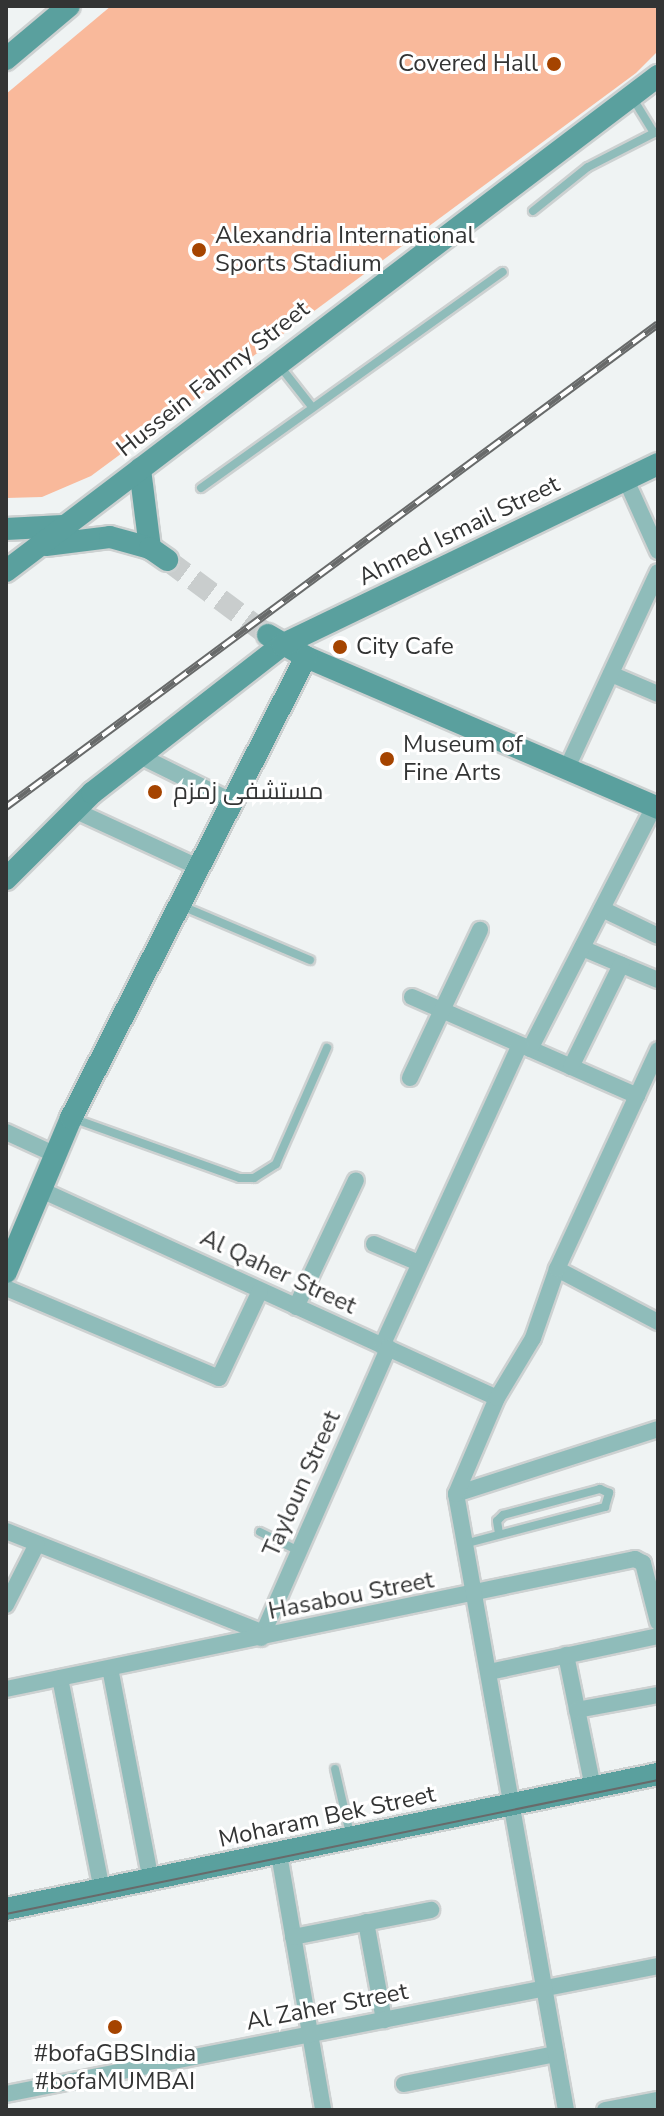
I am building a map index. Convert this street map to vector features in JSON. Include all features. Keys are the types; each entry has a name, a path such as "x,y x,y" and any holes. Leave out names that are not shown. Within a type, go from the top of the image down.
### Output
{"street":[{"path":"6,59 69,6"},
{"name":"Hussein Fahmy Street","path":"6,571 276,361 658,76"},
{"name":"Ahmed Ismail Street","path":"6,879 74,810 275,640 658,464"},
{"path":"6,555 90,536 158,554 140,469"},
{"path":"626,480 658,551"},
{"path":"6,529 64,526"},
{"path":"566,770 658,572"},
{"path":"275,640 306,657 656,808"},
{"path":"6,1272 71,1118 229,800 306,657"},
{"path":"611,674 658,694"},
{"path":"138,755 229,800"},
{"name":"Tayloun Street","path":"262,1635 419,1263 525,1047 656,808"},
{"path":"74,810 196,866"},
{"path":"602,909 658,936"},
{"path":"410,1078 480,930"},
{"path":"582,948 658,980"},
{"path":"571,1067 621,965"},
{"path":"412,997 637,1096"},
{"path":"566,2110 456,1494 497,1398 533,1338 557,1269 658,1050"},
{"path":"6,1132 56,1155"},
{"path":"296,1307 356,1180"},
{"name":"Al Qaher Street","path":"39,1189 497,1398"},
{"path":"374,1244 419,1263"},
{"path":"557,1269 658,1321"},
{"path":"6,1288 219,1378 260,1291"},
{"path":"456,1494 658,1429"},
{"path":"6,1531 262,1635"},
{"path":"6,1605 37,1544"},
{"name":"Hasabou Street","path":"6,1689 638,1559 658,1622"},
{"path":"489,1672 658,1636"},
{"path":"566,1655 593,1788"},
{"path":"110,1668 151,1881"},
{"path":"60,1678 102,1891"},
{"path":"577,1710 658,1695"},
{"name":"Moharam Bek Street","path":"6,1909 658,1774"},
{"path":"279,1854 323,2110"},
{"path":"293,1937 431,1910"},
{"path":"366,1922 384,2020"},
{"name":"Al Zaher Street","path":"6,2094 658,1966"},
{"path":"404,2084 556,2054"},
{"path":"605,2110 658,2100"}],"lane":[{"path":"533,211 588,167 656,132 631,96"},
{"path":"201,488 503,272"},
{"path":"276,361 312,407"},
{"path":"177,904 310,960"},
{"path":"71,1118 240,1178 254,1178 276,1164 327,1048"},
{"path":"463,1544 605,1507 609,1493 602,1488 503,1515 497,1521 499,1534"},
{"path":"260,1532 299,1551"},
{"path":"335,1769 351,1838"}],"shaded area":[{"name":"Alexandria International Sports Stadium","path":"111,6 658,6 658,51 636,73 91,476 42,497 6,498 6,94"}],"tunnel":[{"path":"167,560 268,635"}],"tram line":[{"path":"6,1914 658,1780"}],"railway":[{"path":"6,807 658,324"}],"place":[{"name":"Covered Hall","path":"554,64"},
{"name":"Alexandria International Sports Stadium","path":"199,250"},
{"name":"City Cafe","path":"340,647"},
{"name":"Museum of Fine Arts","path":"387,759"},
{"name":"مستشفى زمزم","path":"155,792"},
{"name":"#bofaGBSIndia #bofaMUMBAI","path":"115,2027"}]}
